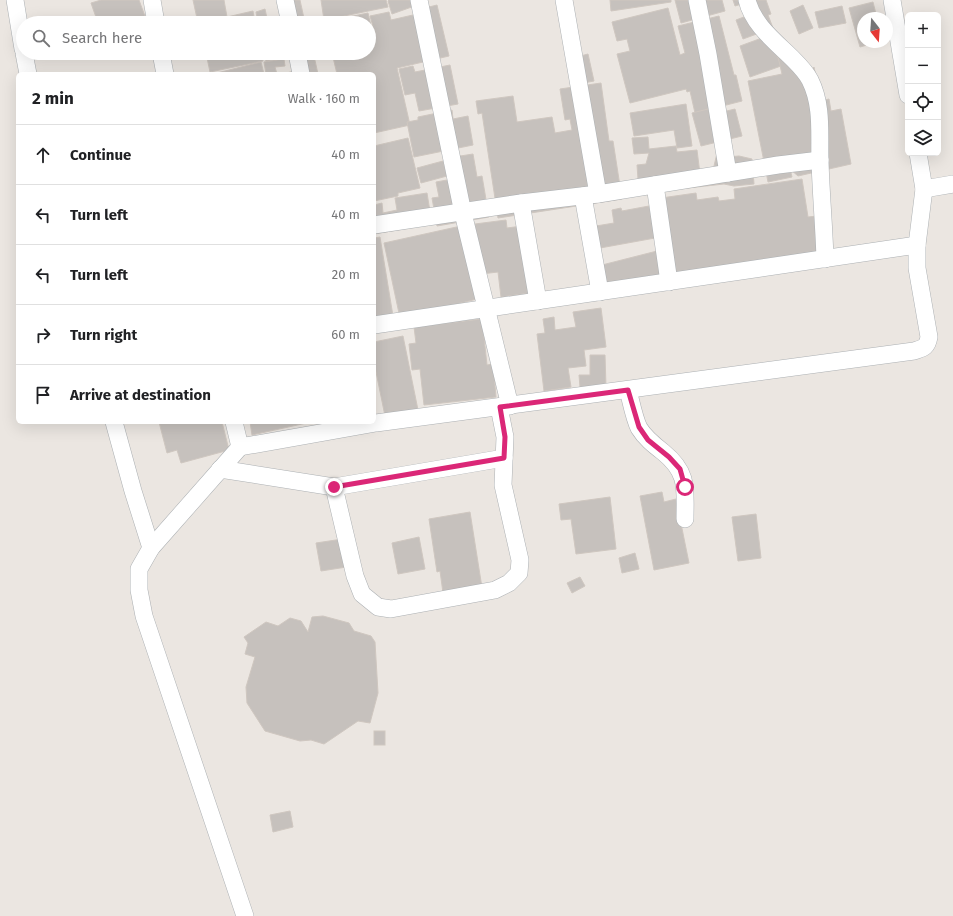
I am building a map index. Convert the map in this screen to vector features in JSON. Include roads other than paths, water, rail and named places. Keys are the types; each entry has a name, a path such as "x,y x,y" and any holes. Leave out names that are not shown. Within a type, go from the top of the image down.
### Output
{"street":[{"path":"15,0 18,16"},
{"path":"152,0 155,16"},
{"path":"285,0 288,16"},
{"path":"334,487 355,576 362,594 378,607 391,609 495,590 509,583 519,573 520,560 503,485 505,406 487,309 462,213 419,0"},
{"path":"564,0 591,195 600,292"},
{"path":"697,0 708,54 728,173"},
{"path":"747,0 753,16 760,26 802,68 810,80 816,97 821,129 820,160 825,259"},
{"path":"892,0 906,84"},
{"path":"25,60 28,72"},
{"path":"163,60 165,72"},
{"path":"298,60 301,72"},
{"path":"376,418 505,406 914,351 923,348 928,344 928,337 917,268 917,244 924,189 918,156"},
{"path":"376,225 591,195 820,160"},
{"path":"924,189 953,184"},
{"path":"655,185 669,282"},
{"path":"521,204 538,301"},
{"path":"376,325 825,259 917,244"},
{"path":"628,390 639,427 648,440 669,457 680,469 685,487 685,519"},
{"path":"115,424 133,492 151,548"},
{"path":"234,424 240,447"},
{"path":"245,916 144,616 139,590 140,569 151,548 240,447 347,424"},
{"path":"220,469 334,487 504,458"}]}
